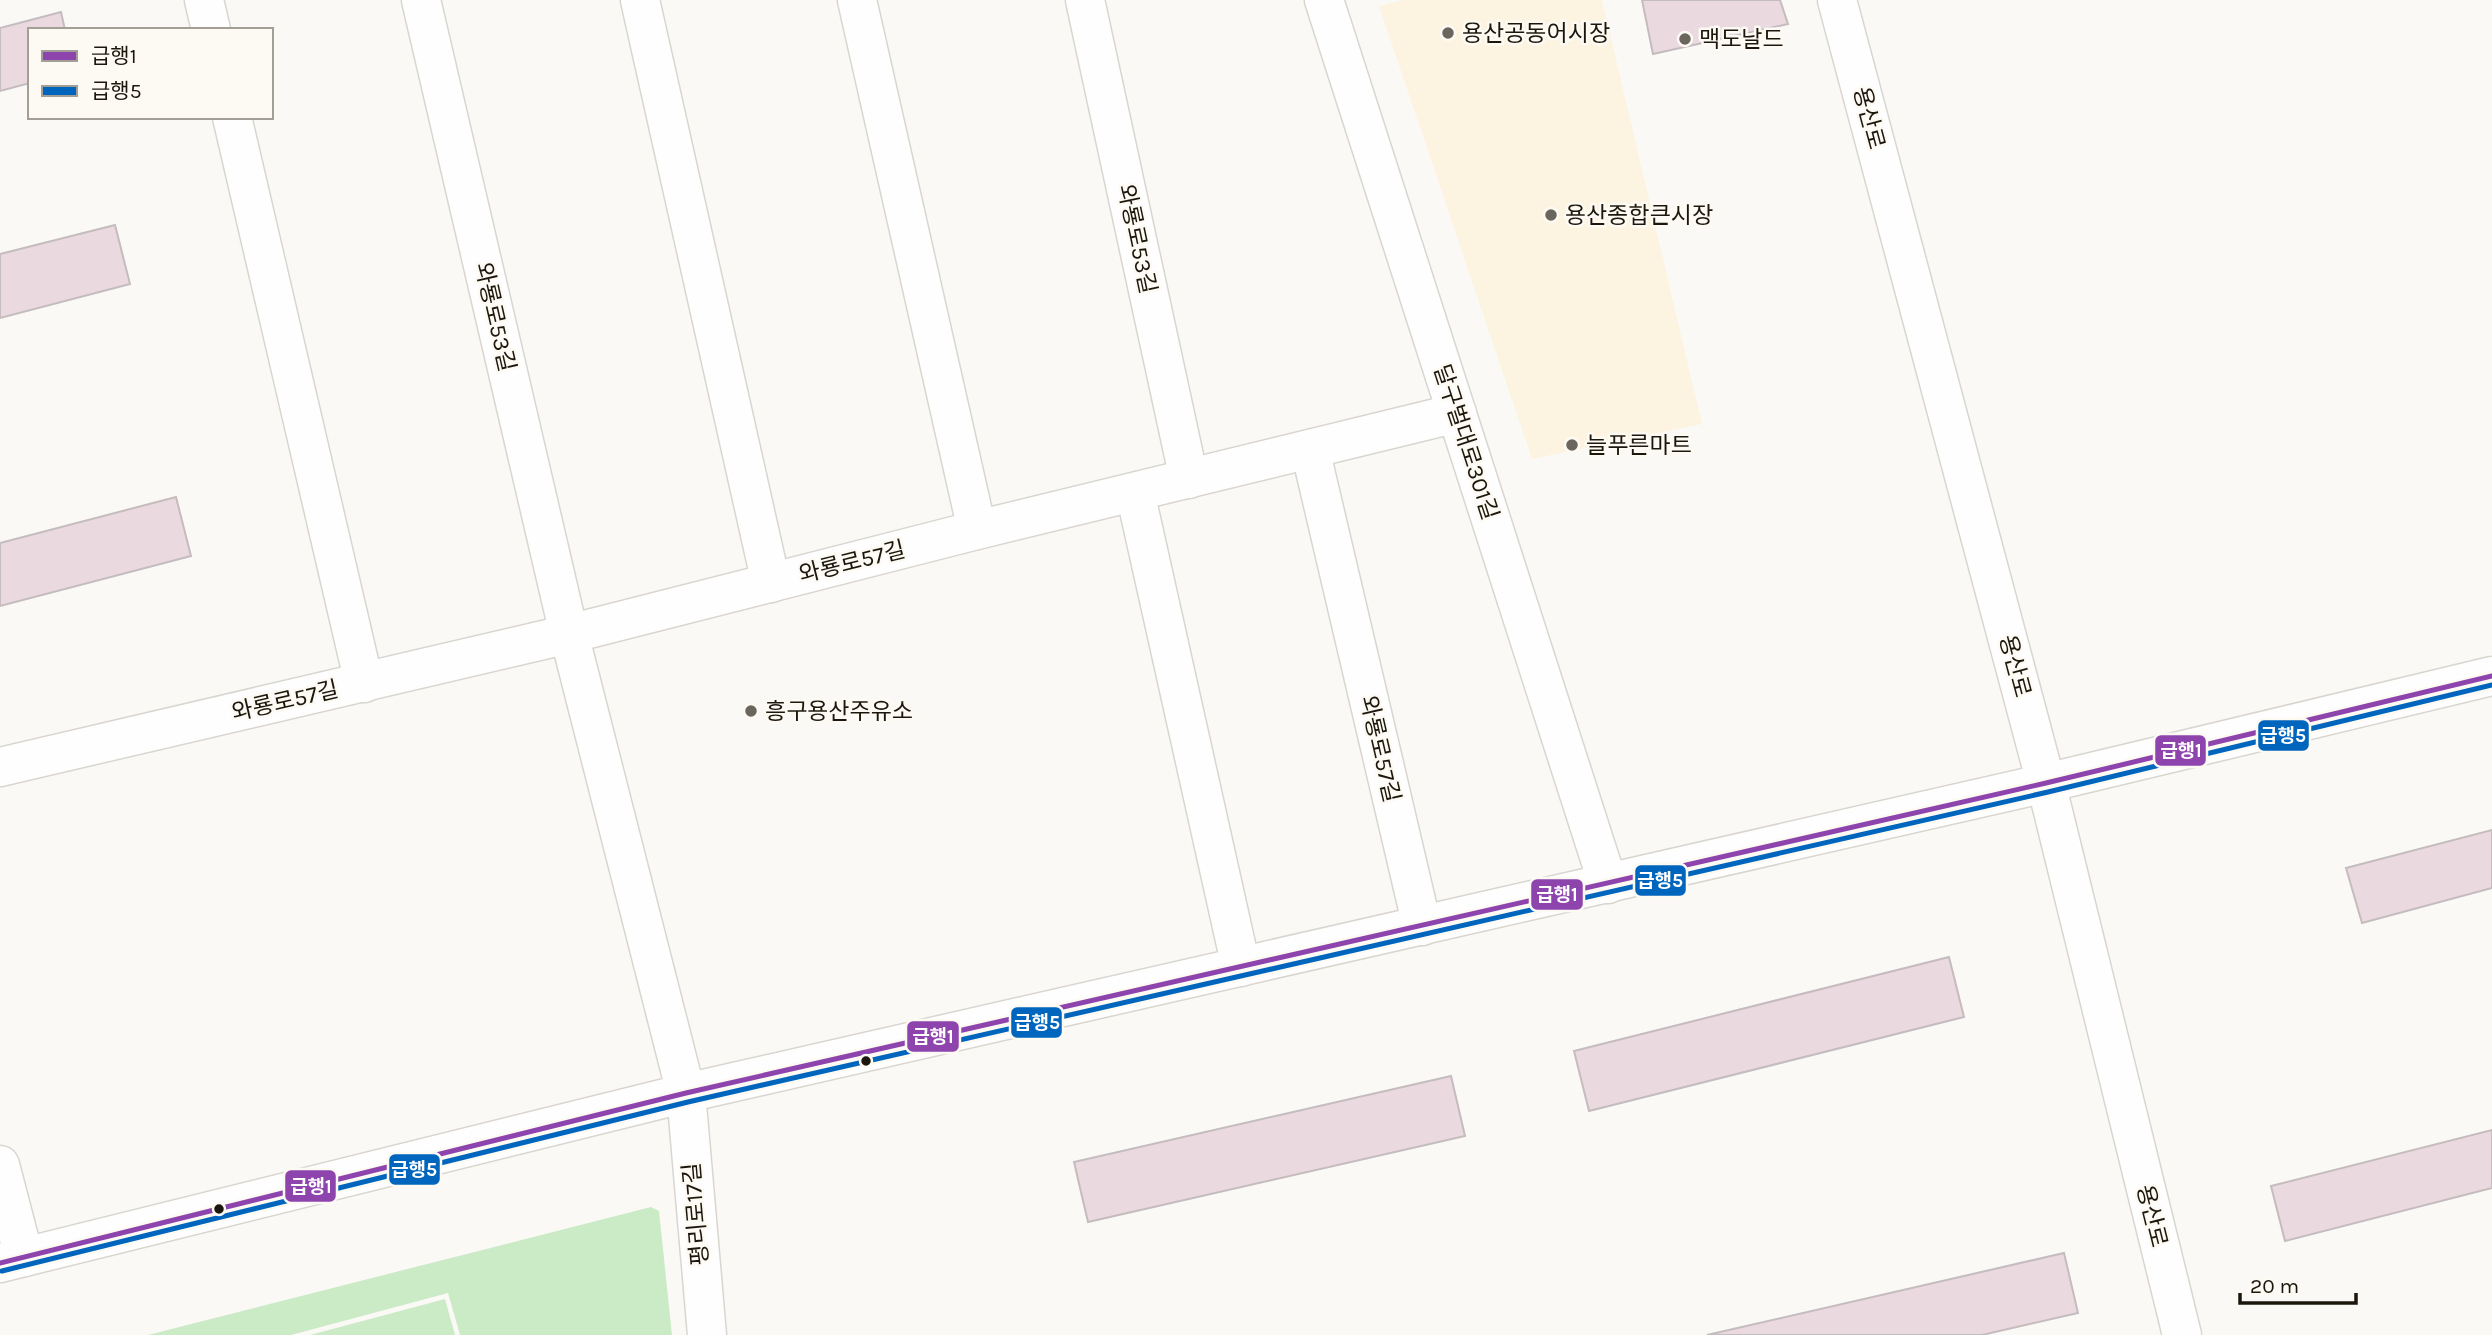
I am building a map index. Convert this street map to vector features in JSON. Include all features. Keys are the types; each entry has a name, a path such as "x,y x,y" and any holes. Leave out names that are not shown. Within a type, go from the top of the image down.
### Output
{"street":[{"path":"204,0 211,28"},
{"name":"와룡로53길","path":"421,0 569,634"},
{"path":"640,0 771,583"},
{"path":"857,0 977,530"},
{"name":"와룡로53길","path":"1085,0 1189,479"},
{"name":"달구벌대로301길","path":"1325,0 1608,884"},
{"name":"용산로","path":"1846,2 2046,783 2182,1335"},
{"path":"232,119 364,683"},
{"name":"와룡로57길","path":"0,767 569,634 977,530 1457,414"},
{"name":"와룡로57길","path":"1310,449 1422,926"},
{"path":"1135,492 1241,967"},
{"path":"569,634 686,1093"},
{"path":"0,1165 12,1260 686,1093 2046,783 2492,676"},
{"name":"평리로17길","path":"686,1093 707,1335"}],"shaded area":[{"name":"용산종합큰시장","path":"1404,0 1602,0 1702,424 1532,459 1379,6"}],"green space":[{"path":"651,1207 659,1211 672,1335 460,1335 448,1293 291,1335 148,1335"},
{"path":"445,1299 455,1335 310,1335"}],"building":[{"name":"맥도날드","path":"1642,0 1780,0 1788,24 1653,54"},
{"path":"61,12 65,28 28,28 28,84 0,91 0,28"},
{"path":"115,225 130,284 0,318 0,254"},
{"path":"176,497 191,556 0,606 0,543"},
{"path":"2492,830 2492,888 2362,923 2346,868"},
{"path":"1949,957 1964,1017 1589,1111 1574,1051"},
{"path":"1451,1076 1465,1136 1088,1222 1074,1162"},
{"path":"2492,1130 2492,1188 2285,1241 2271,1186"},
{"path":"2064,1253 2078,1313 1982,1335 1707,1335"}],"transit line":[{"name":"급행1","path":"0,1263 686,1093 2046,783 2492,676"},
{"name":"급행5","path":"2,1271 688,1102 2048,792 2492,685"}],"place":[{"name":"용산공동어시장","path":"1448,33"},
{"name":"맥도날드","path":"1685,39"},
{"name":"용산종합큰시장","path":"1551,215"},
{"name":"늘푸른마트","path":"1572,445"},
{"name":"흥구용산주유소","path":"751,711"}]}
